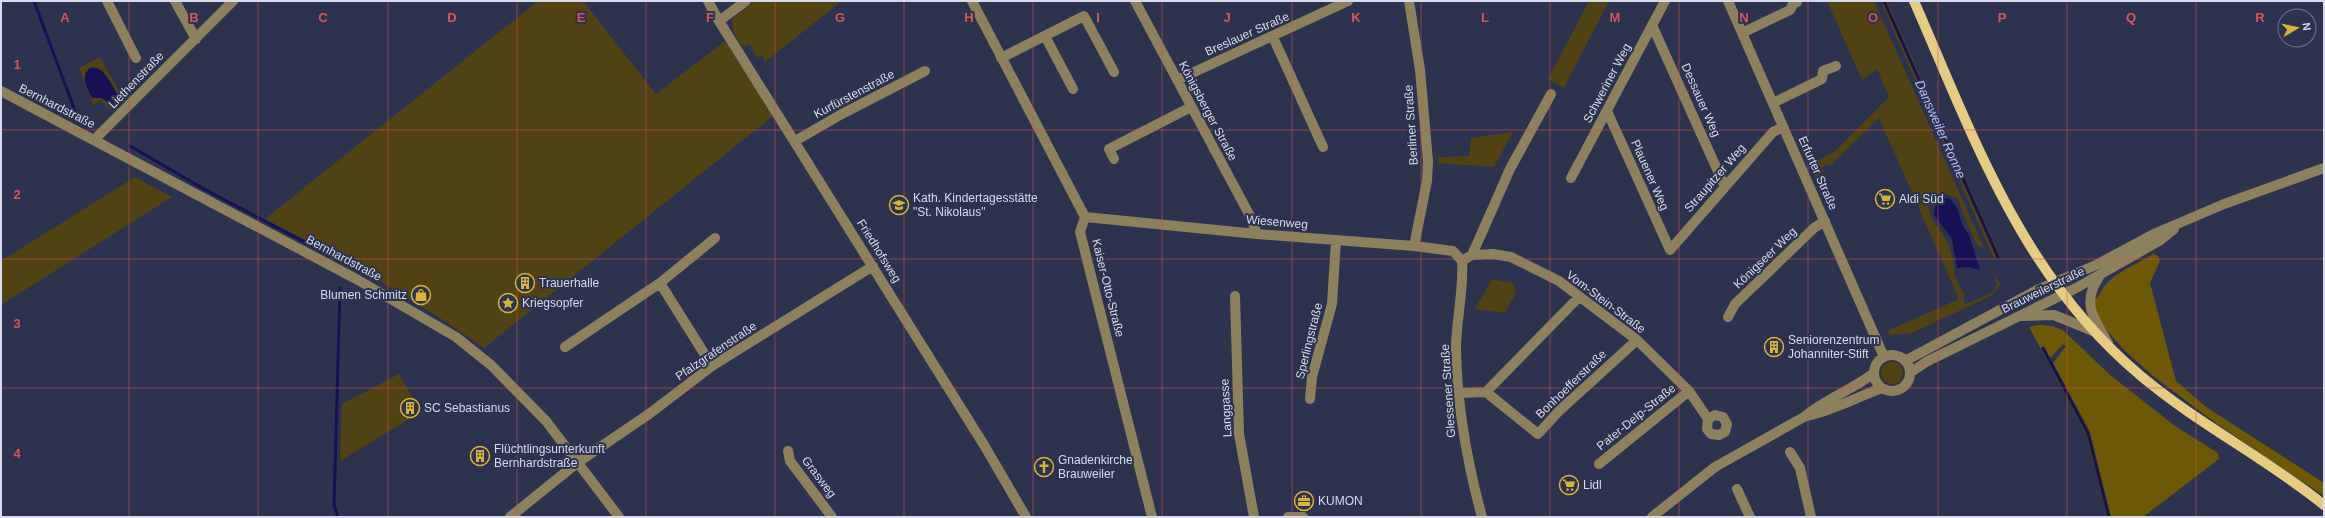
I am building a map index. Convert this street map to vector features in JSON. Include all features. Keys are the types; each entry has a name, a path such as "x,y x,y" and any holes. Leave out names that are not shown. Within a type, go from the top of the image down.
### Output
{"main road":[{"path":"1914,1 1997,187 2017,226 2062,295 2093,331 2112,350 2186,412 2299,485 2324,505"}],"street":[{"name":"Liethenstraße","path":"107,1 136,58"},
{"path":"175,1 196,39"},
{"name":"Liethenstraße","path":"94,140 233,1"},
{"name":"Friedhofsweg","path":"708,1 719,21 873,266 1026,517"},
{"path":"719,21 746,1"},
{"path":"972,1 1085,217"},
{"name":"Königsberger Straße","path":"1135,1 1250,216 1256,234"},
{"name":"Breslauer Straße","path":"1177,80 1348,1"},
{"name":"Berliner Straße","path":"1409,1 1423,91 1428,161 1427,181 1414,246"},
{"name":"Schweriner Weg","path":"1572,178 1665,1"},
{"name":"Erfurter Straße","path":"1728,1 1884,357"},
{"path":"1742,33 1790,10 1793,4 1797,2"},
{"path":"1001,58 1084,16 1114,72"},
{"name":"Dessauer Weg","path":"1652,25 1725,187"},
{"path":"1045,36 1073,89"},
{"path":"1272,37 1323,147"},
{"path":"1773,103 1822,79 1823,72 1836,66"},
{"name":"Kurfürstenstraße","path":"795,141 925,71"},
{"name":"Bernhardstraße","path":"1,91 358,280 456,337 491,365 550,425 577,463 620,517"},
{"path":"1462,262 1472,255 1510,169 1551,94"},
{"path":"1114,159 1109,149 1191,107"},
{"name":"Plauener Weg","path":"1607,111 1670,250"},
{"name":"Straupitzer Weg","path":"1670,250 1773,132 1783,127"},
{"name":"Brauweilerstraße","path":"1905,361 2053,283 2096,265 2156,233 2224,204 2324,168"},
{"name":"Wiesenweg","path":"1085,217 1256,234 1414,246 1453,251 1462,262"},
{"name":"Kaiser-Otto-Straße","path":"1085,217 1080,232 1152,517"},
{"name":"Königseer Weg","path":"1728,317 1735,304 1814,228 1825,221"},
{"name":"Brauweilerstraße","path":"1910,373 1926,362 2100,276 2159,241 2184,222"},
{"path":"565,347 660,283 715,238"},
{"name":"Sperlingstraße","path":"1310,399 1312,377 1332,304 1336,241"},
{"name":"Vom-Stein-Straße","path":"1472,255 1493,254 1511,257 1559,281 1637,340 1689,390 1708,419"},
{"name":"Glessener Straße","path":"1462,262 1456,349 1459,393 1463,438 1482,517"},
{"name":"Pfalzgrafenstraße","path":"517,515 577,463 649,414 712,366 873,266"},
{"path":"2100,276 2090,294 2091,312 2112,350"},
{"path":"660,283 712,366"},
{"name":"Langgasse","path":"1235,296 1239,434 1254,517"},
{"path":"1459,393 1486,392 1579,297"},
{"path":"2018,316 2054,315 2093,331"},
{"name":"Bonhoefferstraße","path":"1486,392 1538,434 1559,411 1637,340"},
{"path":"1804,416 1820,414 1865,393 1882,388 1892,391 1902,387 1910,373 1905,361 1893,355 1884,357 1877,363 1874,373 1875,379 1882,388"},
{"path":"1652,517 1715,466 1804,416 1817,406 1860,383 1874,373"},
{"name":"Pater-Delp-Straße","path":"1598,464 1689,390"},
{"name":"Grasweg","path":"788,451 790,461 832,517"},
{"path":"1790,452 1800,468 1811,517"},
{"path":"1737,490 1750,517"},
{"path":"1288,517 1303,517"}],"shaded area":[{"path":"538,1 583,1 656,94 725,41 773,116 484,348 377,279 265,219"},
{"path":"755,1 842,1 765,62 762,55 757,58 750,44 743,47 733,31 732,19"},
{"path":"1589,1 1609,1 1564,88 1548,79"},
{"path":"1827,1 1874,1 1984,248 1977,246 1957,198 1943,193 1933,198 1929,204 1929,211 1949,245 1956,277 1965,294 1963,299 1966,304 1993,292 1997,284 1991,265 2000,285 1993,295 1912,333 1891,335 1887,331 1959,299 1879,118 1830,166 1827,163 1822,168 1825,171 1816,179 1810,165 1835,151 1889,97 1877,69 1862,80"},
{"path":"1883,1 1887,1 2000,256 1994,259 1883,7"},
{"path":"100,57 122,96 110,109 100,100 94,106 79,68"},
{"path":"90,68 99,69 107,76 118,95 114,103 111,104 101,98 92,98 85,83 85,75"},
{"path":"1513,132 1494,167 1438,163 1438,157 1469,156 1471,138"},
{"path":"135,177 172,197 1,305 1,261"},
{"path":"1946,198 1951,200 1957,208 1963,226 1969,235 1980,270 1967,267 1957,268 1952,239 1934,215 1936,203 1941,199"},
{"path":"2153,254 2158,256 2160,261 2150,283 2176,381 2206,407 2324,483 2324,496 2217,424 2152,375 2125,351 2101,324 2093,301 2107,283 2114,277"},
{"path":"1492,279 1513,283 1516,293 1505,313 1475,309"},
{"path":"2038,325 2053,326 2064,331 2109,374 2175,426 2218,453 2219,459 2143,517 2111,517 2090,432 2053,363 2066,346 2063,344 2050,358 2044,348 2041,349 2029,327"},
{"path":"2044,347 2090,432 2111,517 2107,517 2086,434 2041,349"},
{"path":"1892,362 1900,365 1903,373 1900,381 1892,384 1884,381 1881,373 1884,365"},
{"path":"399,374 421,412 340,461 342,404"}],"waterway":[{"path":"34,1 78,119"},
{"name":"Dansweiler Ronne","path":"1884,1 1998,257"},
{"path":"130,146 204,189 335,258"},
{"path":"338,517 334,505 340,288"},
{"name":"Dansweiler Ronne","path":"2043,348 2088,433 2109,517"}],"place":[{"name":"Aldi Süd","path":"1885,199"},
{"name":"Kath. Kindertagesstätte \"St. Nikolaus\"","path":"899,205"},
{"name":"Trauerhalle","path":"525,283"},
{"name":"Blumen Schmitz","path":"421,295"},
{"name":"Kriegsopfer","path":"508,303"},
{"name":"Seniorenzentrum Johanniter-Stift","path":"1774,347"},
{"name":"SC Sebastianus","path":"410,408"},
{"name":"Flüchtlingsunterkunft Bernhardstraße","path":"480,456"},
{"name":"Gnadenkirche Brauweiler","path":"1044,467"},
{"name":"Lidl","path":"1569,485"},
{"name":"KUMON","path":"1304,501"}]}
